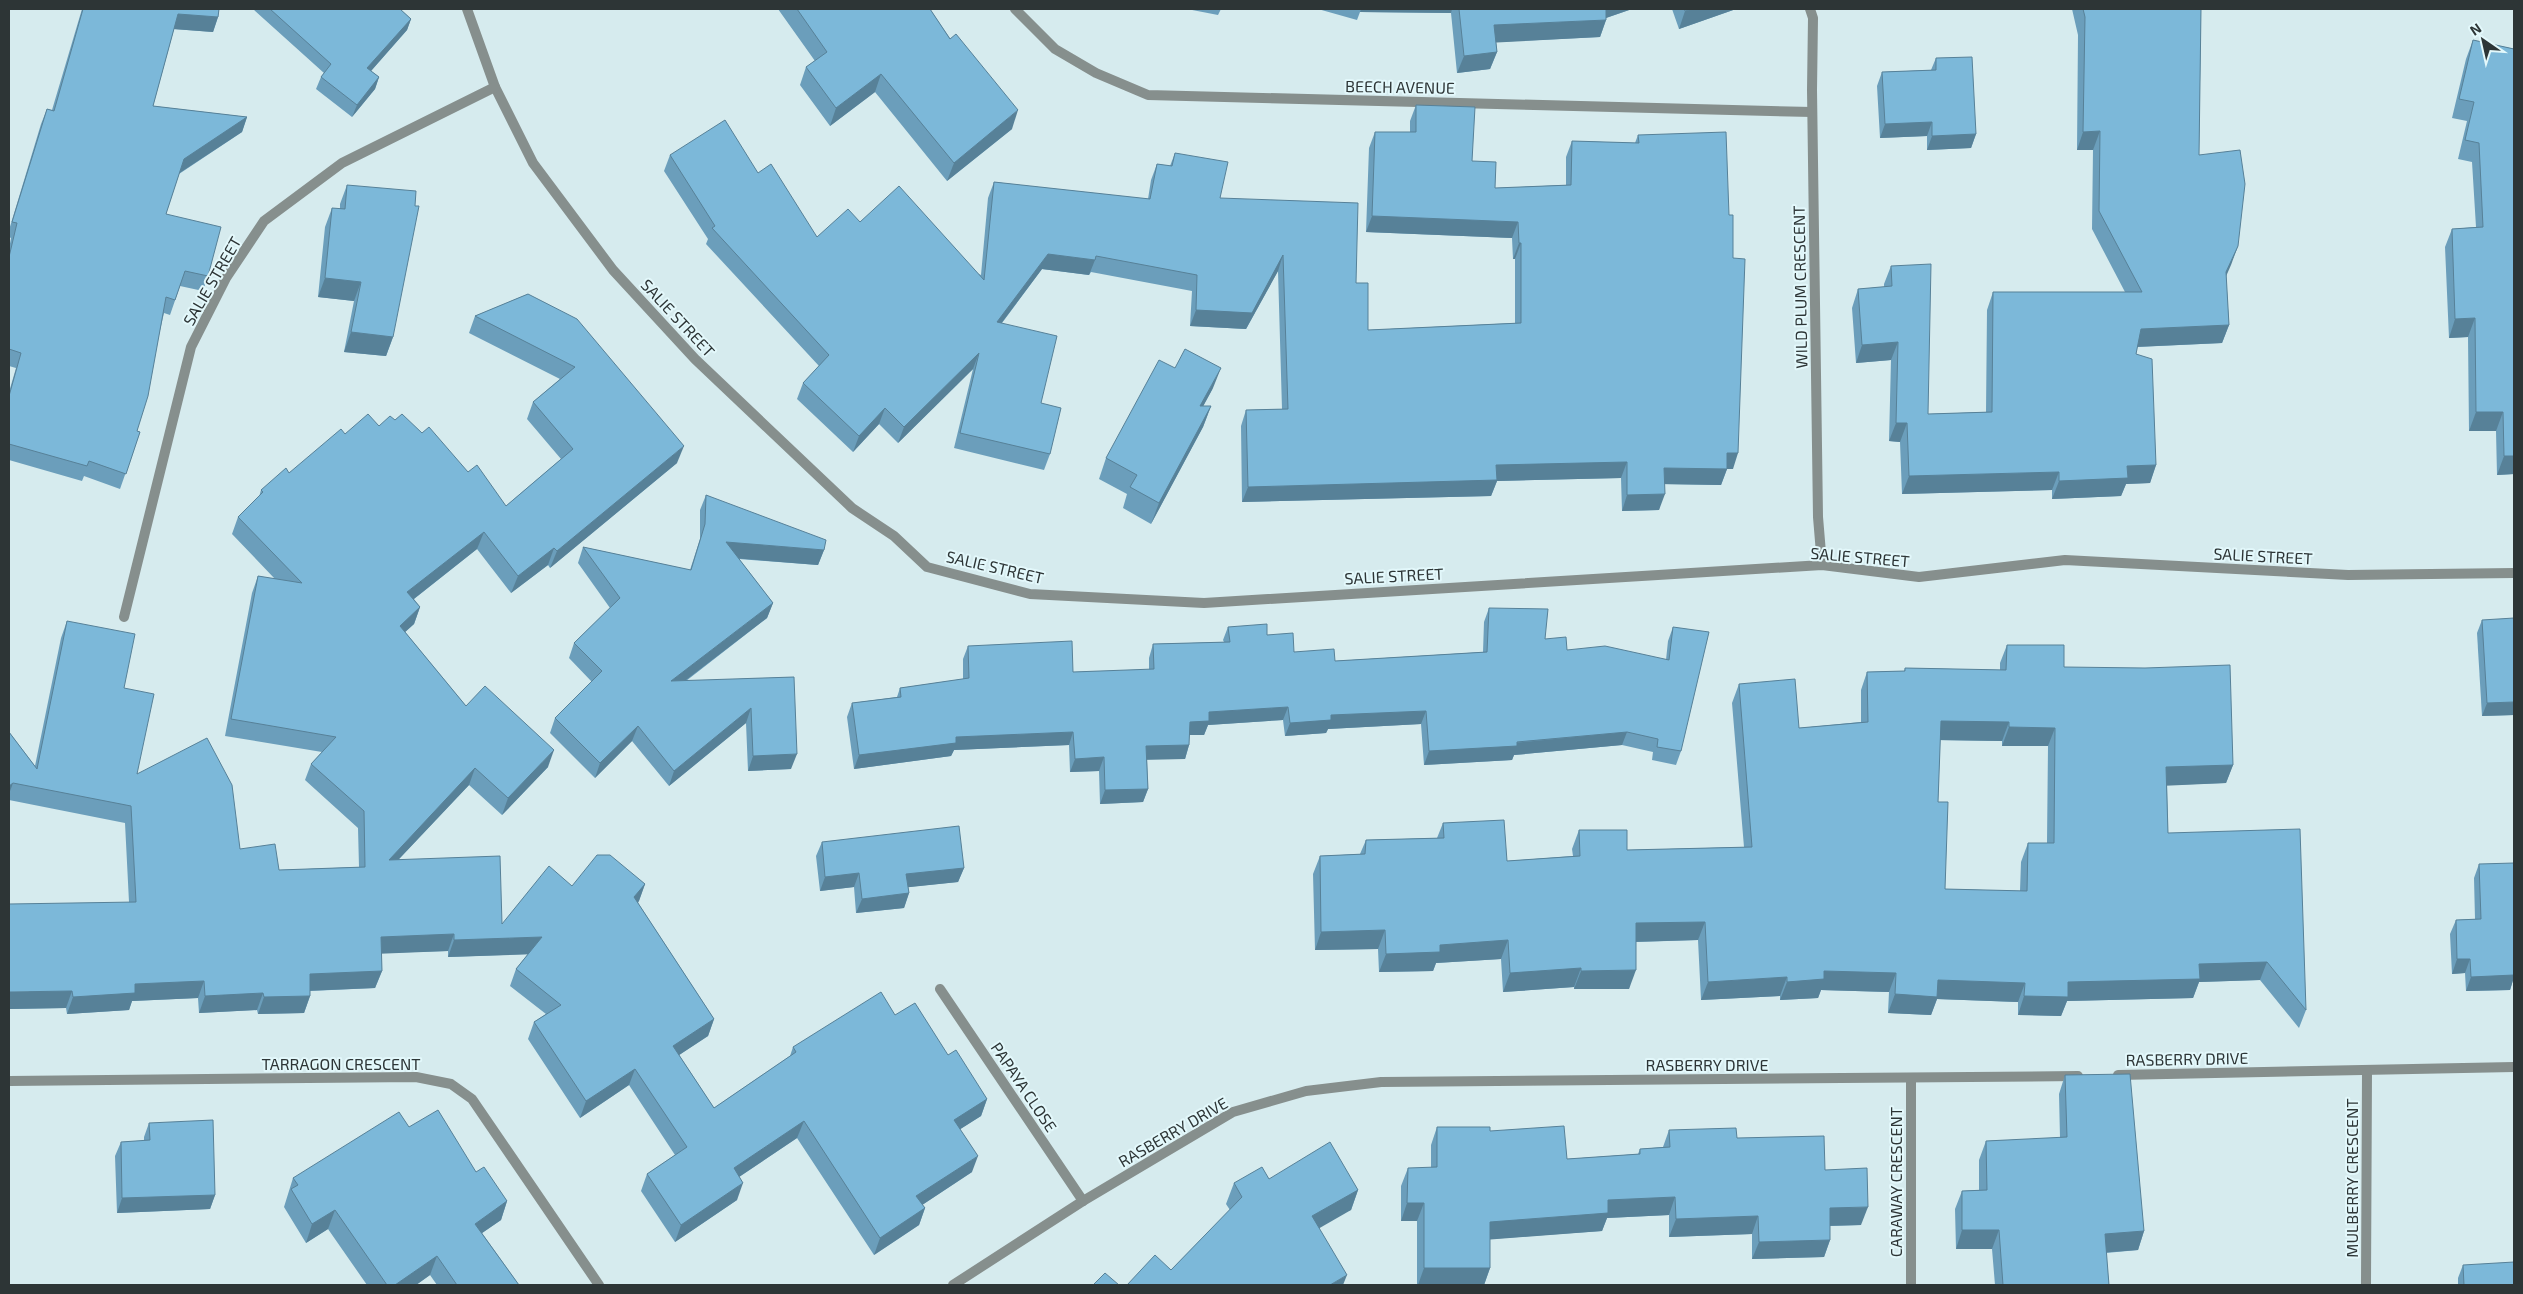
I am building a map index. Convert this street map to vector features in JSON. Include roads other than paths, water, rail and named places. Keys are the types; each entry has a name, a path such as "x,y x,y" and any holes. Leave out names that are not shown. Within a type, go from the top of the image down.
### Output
{"street":[{"name":"SALIE STREET","path":"467,9 495,87 533,163 613,270 695,359 852,508 894,536 927,567 1030,594 1204,603 1822,565 1919,577 2065,560 2348,575 2514,573"},
{"name":"BEECH AVENUE","path":"1015,9 1056,49 1096,73 1148,95 1812,112"},
{"name":"WILD PLUM CRESCENT","path":"1810,9 1813,18 1812,112 1818,517 1822,565"},
{"name":"SALIE STREET","path":"124,617 191,347 226,278 264,221 342,163 495,87"},
{"name":"PAPAYA CLOSE","path":"940,989 1083,1201"},
{"name":"RASBERRY DRIVE","path":"2109,1076 2514,1067"},
{"name":"MULBERRY CRESCENT","path":"2366,1285 2367,1071"},
{"name":"RASBERRY DRIVE","path":"953,1285 1083,1201 1233,1112 1306,1091 1381,1082 2089,1076"},
{"name":"TARRAGON CRESCENT","path":"9,1081 416,1077 451,1084 472,1099 599,1285"},
{"name":"CARAWAY CRESCENT","path":"1910,1079 1911,1285"}]}
